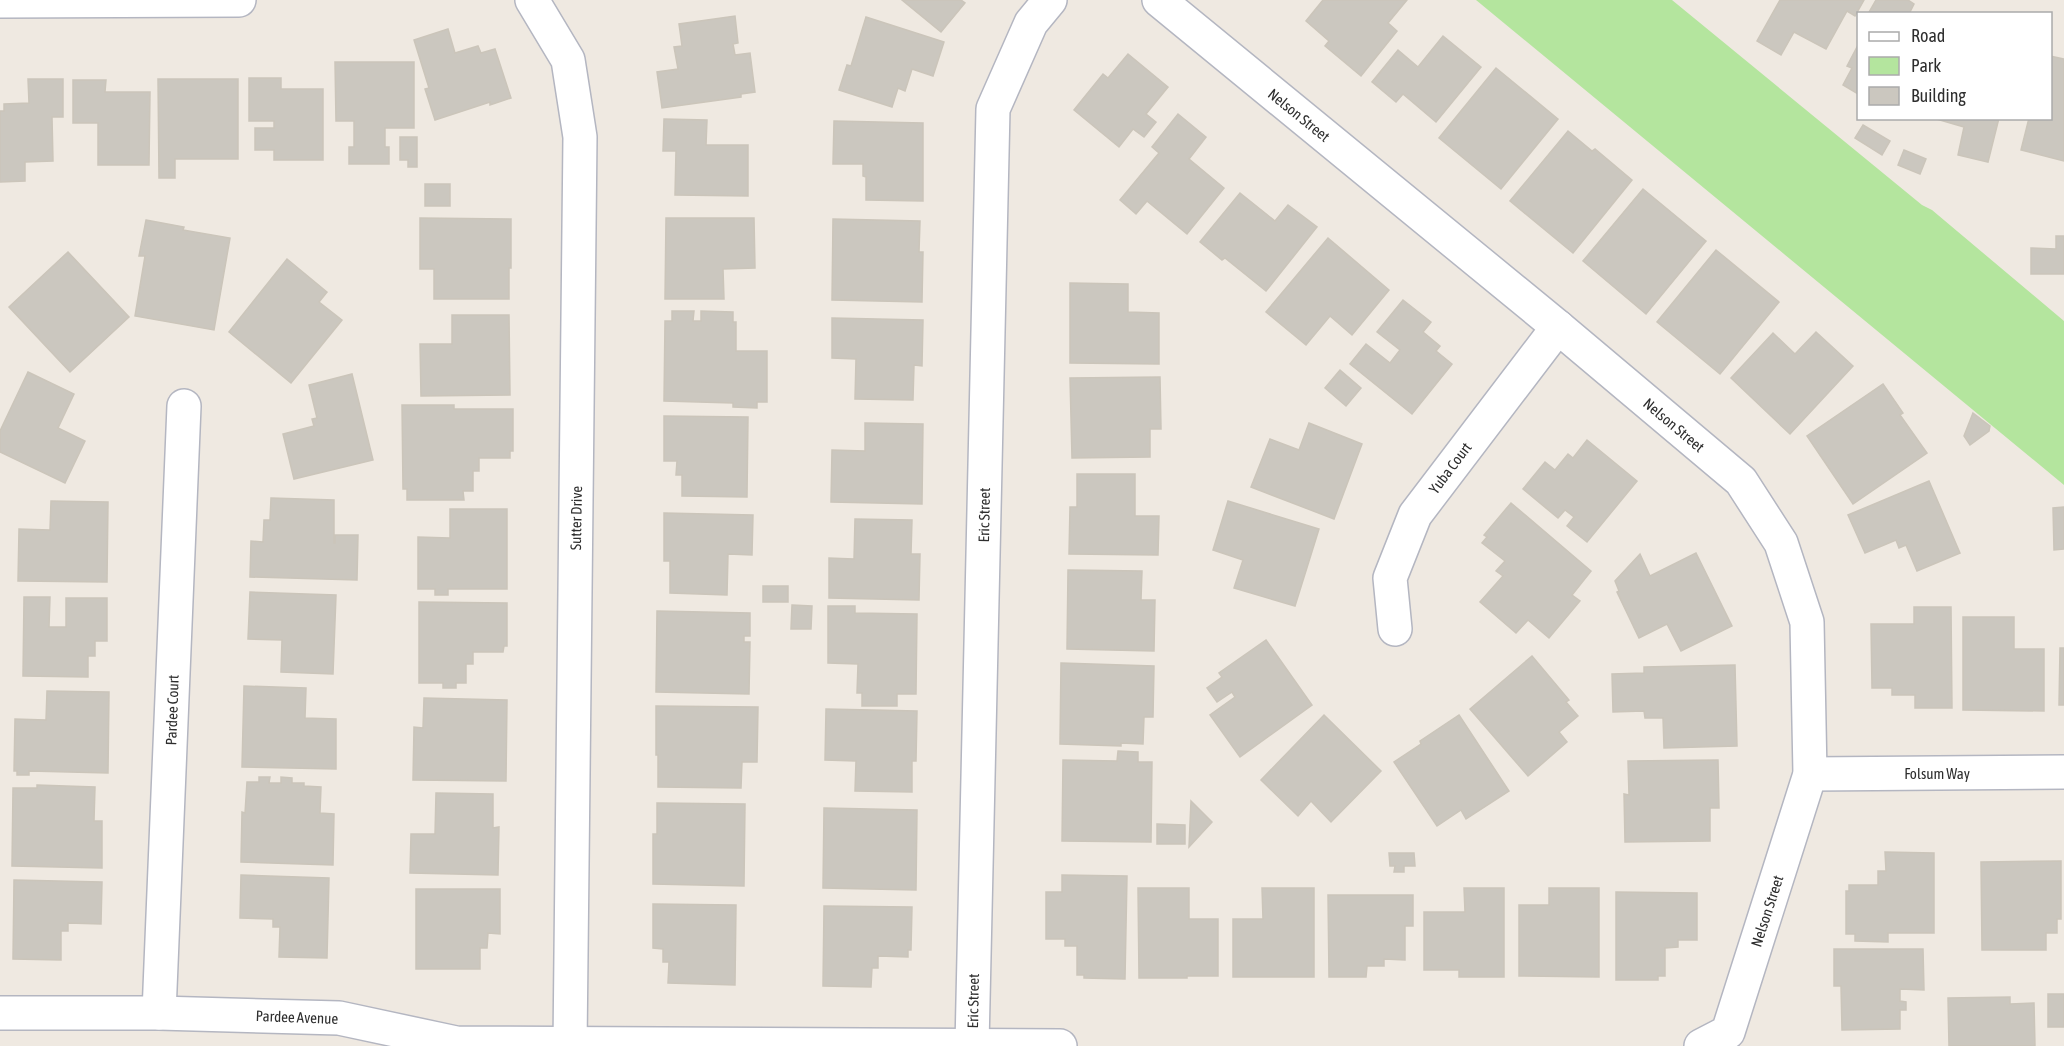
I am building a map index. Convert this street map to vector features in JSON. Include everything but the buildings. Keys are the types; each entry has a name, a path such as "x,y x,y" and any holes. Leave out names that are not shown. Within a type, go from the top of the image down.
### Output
{"street":[{"path":"0,1 238,0"},
{"name":"Sutter Drive","path":"532,0 568,60 580,137 570,1044"},
{"name":"Eric Street","path":"972,1045 993,109 1031,23 1050,0"},
{"name":"Nelson Street","path":"1159,0 1558,327 1741,482 1780,543 1807,622 1810,774 1715,1039"},
{"name":"Yuba Court","path":"1395,629 1390,578 1414,515 1558,327"},
{"name":"Pardee Court","path":"159,1013 184,406"},
{"name":"Folsum Way","path":"1810,774 2064,772"},
{"name":"Pardee Avenue","path":"0,1013 159,1013 339,1018 456,1043 1060,1046"}],"green space":[{"path":"1476,0 1672,0 1922,205 1932,210 2064,321 2064,485"}]}
